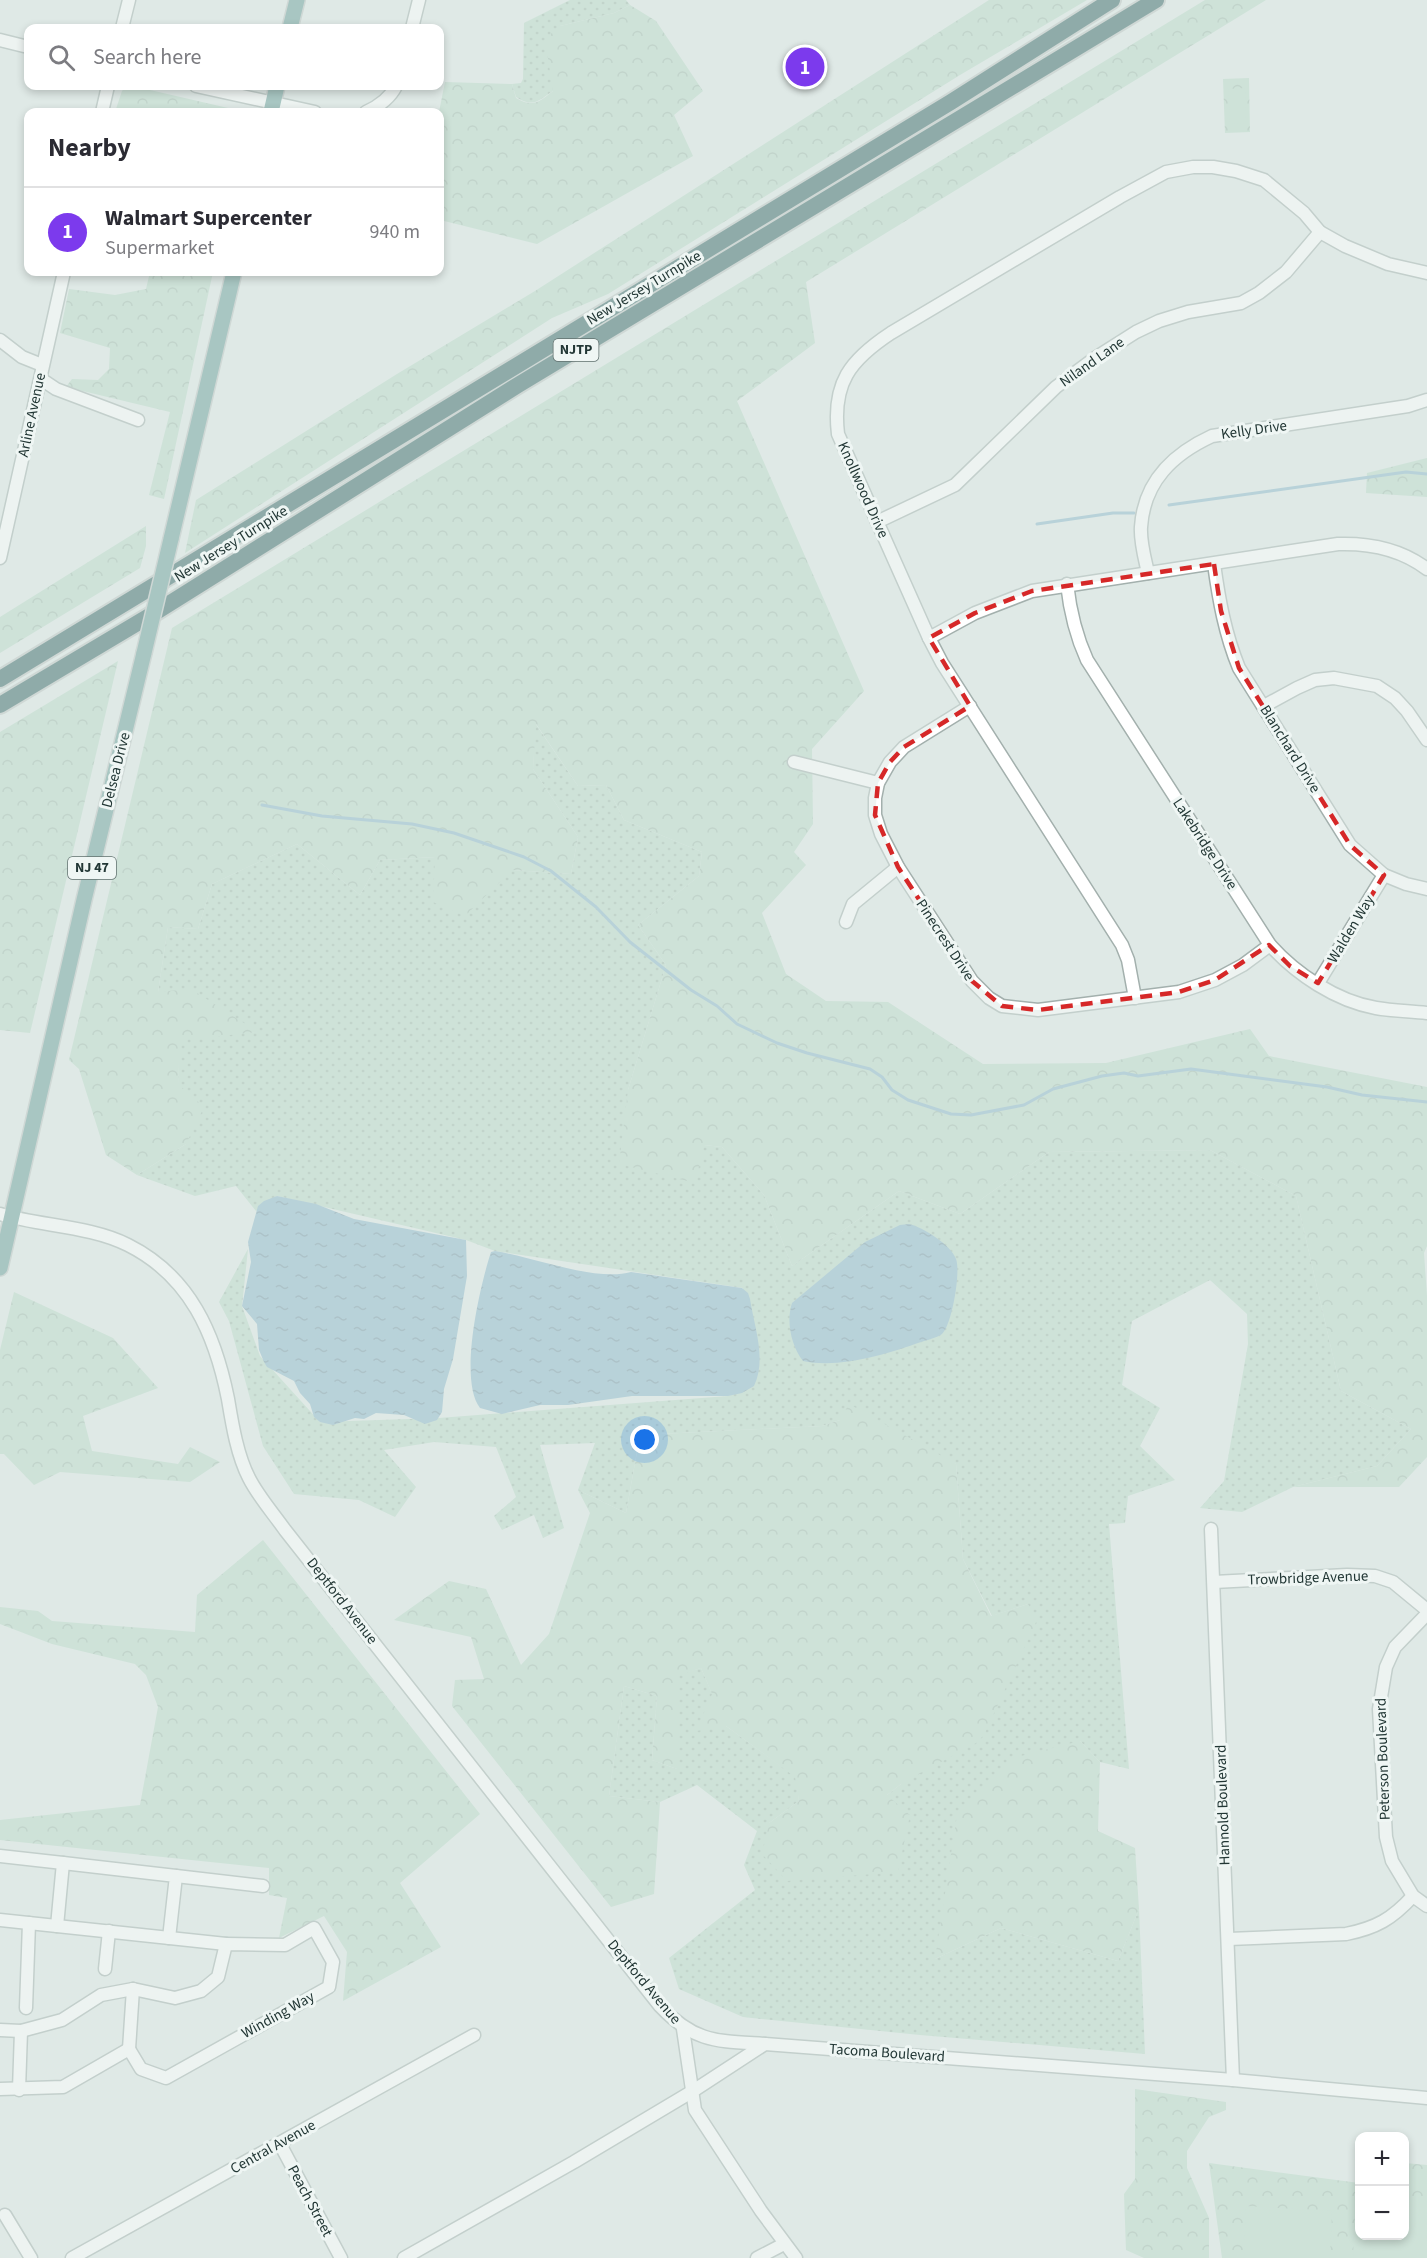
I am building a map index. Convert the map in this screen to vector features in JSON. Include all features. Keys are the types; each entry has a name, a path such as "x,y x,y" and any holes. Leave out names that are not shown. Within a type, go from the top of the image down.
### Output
{"highway":[{"name":"New Jersey Turnpike","path":"0,679 951,102 1112,0"},
{"name":"New Jersey Turnpike","path":"0,705 156,612 528,379 1156,0"}],"main road":[{"path":"291,24 297,0"},
{"path":"272,108 276,90"},
{"name":"Delsea Drive","path":"0,1268 6,1216 144,653 233,276"}],"street":[{"path":"123,24 129,0"},
{"path":"413,24 419,0"},
{"path":"0,40 24,46"},
{"path":"103,108 107,90"},
{"path":"210,90 272,108"},
{"path":"376,108 394,90"},
{"name":"Knollwood Drive","path":"1135,998 1128,960 1122,945 929,638 838,434 836,416 846,375 868,348 891,333 1120,197 1166,172 1193,167 1213,167 1236,171 1264,180 1304,213 1320,232 1365,255 1396,267 1427,273"},
{"name":"Niland Lane","path":"877,522 955,485 1056,387 1095,358 1136,332 1159,321 1188,312 1241,303 1259,293 1286,272 1320,232"},
{"name":"Arline Avenue","path":"0,558 63,276"},
{"path":"0,340 22,357 42,365"},
{"path":"40,379 56,389 138,420"},
{"name":"Kelly Drive","path":"1148,573 1141,528 1146,504 1152,487 1162,470 1189,447 1212,436 1408,406 1427,400"},
{"path":"929,638 975,613 1032,591 1338,544 1360,543 1395,551 1409,556 1427,569"},
{"name":"Blanchard Drive","path":"1214,564 1228,641 1239,668 1251,691 1264,706 1350,845 1384,874 1406,884 1427,889"},
{"name":"Lakebridge Drive","path":"1067,585 1073,622 1088,660 1270,945 1290,966 1335,994 1374,1008 1427,1012"},
{"path":"1264,706 1315,680 1334,678 1377,686 1395,698 1427,740"},
{"name":"Pinecrest Drive","path":"970,706 904,747 890,762 878,783 875,798 876,815 881,834 898,867 972,981 989,998 1002,1006 1038,1010 1179,992 1206,984 1243,965 1270,945"},
{"path":"794,762 878,783"},
{"path":"846,922 853,904 898,867"},
{"name":"Walden Way","path":"1318,983 1384,874"},
{"name":"Deptford Avenue","path":"6,1216 101,1235 126,1244 165,1269 185,1292 204,1322 219,1357 234,1431 248,1477 285,1530 654,1998 683,2029 699,2036 765,2044"},
{"name":"Hannold Boulevard","path":"1211,1529 1233,2080"},
{"name":"Trowbridge Avenue","path":"1214,1582 1347,1575 1375,1576 1393,1582 1427,1612"},
{"name":"Peterson Boulevard","path":"1427,1612 1395,1647 1386,1667 1379,1709 1386,1837 1392,1861 1413,1896 1427,1906"},
{"path":"0,1856 263,1886"},
{"path":"57,1926 63,1863"},
{"path":"169,1938 176,1876"},
{"path":"1229,1939 1346,1934 1363,1931 1390,1918 1413,1896"},
{"name":"Winding Way","path":"0,1920 226,1944 285,1945 314,1928 333,1962 329,1987 166,2078 141,2069 129,2049"},
{"path":"26,2008 29,1923"},
{"path":"105,1969 109,1931"},
{"path":"0,2030 21,2031 62,2020 101,1995 133,1989 175,1998 201,1991 218,1977 226,1944"},
{"path":"0,2089 63,2087 129,2049 133,1989"},
{"name":"Deptford Avenue","path":"683,2029 695,2110 784,2244 796,2258"},
{"path":"19,2090 21,2031"},
{"name":"Central Avenue","path":"72,2258 474,2035"},
{"path":"404,2258 574,2162 693,2091 765,2044"},
{"name":"Tacoma Boulevard","path":"765,2044 1233,2080 1427,2098"},
{"name":"Peach Street","path":"280,2144 341,2258"},
{"path":"4,2215 32,2258"},
{"path":"757,2258 784,2244"}],"highlighted area":[{"path":"1214,564 1221,611 1239,668 1350,845 1384,875 1318,983 1290,966 1269,945 1215,980 1179,992 1038,1010 1002,1006 972,981 898,867 875,815 878,783 890,762 904,747 970,706 929,638 975,613 1032,591"}],"green space":[{"path":"570,0 626,0 630,5 614,13 560,26 553,91 531,103 516,97 512,84 521,83 523,79 524,23"},
{"path":"989,0 1087,0 960,75 608,294 552,318 185,553 196,500 535,291"},
{"path":"1205,0 1266,0 806,282 815,343 737,401 864,691 812,749 813,824 794,852 806,865 762,913 786,974 826,1001 888,1002 983,1064 1106,1063 1250,1029 1269,1056 1427,1087 1427,1246 1424,1253 1427,1296 1427,1457 1399,1487 1293,1487 1377,1466 1411,1429 1341,1391 1296,1196 1210,1150 1049,1152 960,1214 899,1191 792,1266 764,1195 722,1147 704,1145 695,1183 619,1164 628,1090 666,965 638,925 699,876 702,852 624,820 606,785 578,786 536,724 533,769 578,837 571,874 512,870 465,916 433,902 435,857 380,860 360,895 297,844 212,884 198,929 168,927 158,992 191,989 258,1032 180,1040 178,1084 204,1107 186,1144 137,1175 106,1155 79,1069 69,1060 172,628"},
{"path":"630,5 656,21 703,91 674,115 693,156 537,244 444,221 444,108 440,108 445,82 512,84 516,98 527,103 536,102 553,91 545,39 560,26 614,13"},
{"path":"1249,78 1250,132 1225,133 1223,79"},
{"path":"1245,88 1246,123 1230,124 1228,89"},
{"path":"150,90 228,108 116,108 122,91"},
{"path":"149,276 212,276 164,499 149,495 170,412 66,387 72,379 98,380 109,369 110,348 60,333 69,289 115,295 146,289"},
{"path":"1427,458 1427,497 1366,493 1367,473"},
{"path":"146,526 146,546 140,568 0,653 0,617"},
{"path":"118,661 30,1033 0,1030 0,732"},
{"path":"535,723 578,786 606,785 624,820 702,852 699,876 638,925 666,965 628,1090 704,1145 722,1147 764,1195 792,1266 899,1191 960,1214 1049,1152 1210,1150 1296,1196 1341,1391 1411,1429 1377,1466 1293,1487 1242,1512 1200,1508 1224,1481 1248,1344 1247,1314 1210,1280 1132,1321 1122,1385 1160,1408 1140,1446 1175,1480 1128,1496 1125,1523 1109,1524 1129,1769 1100,1762 1080,1741 935,1959 1001,1928 1118,1961 1139,1909 1145,2054 743,2017 679,1989 669,1958 755,1890 744,1865 757,1831 697,1785 660,1802 609,1796 624,1686 657,1696 652,1760 677,1769 677,1675 701,1668 726,1726 796,1777 799,1801 769,1823 887,1795 901,1784 1028,1604 992,1616 963,1559 956,1464 840,1420 822,1426 640,1435 626,1513 578,1490 595,1443 540,1445 564,1528 543,1538 534,1515 502,1530 494,1516 516,1497 496,1447 434,1442 384,1450 416,1487 395,1517 359,1500 294,1494 263,1446 229,1321 219,1302 248,1249 242,1306 260,1356 320,1422 439,1418 728,1396 743,1288 495,1251 466,1240 277,1196 256,1211 236,1186 195,1196 137,1175 186,1144 178,1084 179,1039 257,1032 158,992 168,927 198,929 212,884 297,844 360,895 380,860 436,857 512,870 571,874 578,837 533,769"},
{"path":"14,1292 113,1338 158,1388 83,1416 92,1451 178,1464 190,1447 220,1462 190,1482 60,1472 34,1485 4,1454 0,1454 0,1350"},
{"path":"849,1404 956,1464 963,1559 991,1616 1028,1604 1037,1620 984,1735 976,1743 901,1784 887,1795 910,1815 898,1872 787,1881 762,1854 769,1823 799,1801 795,1777 726,1726 696,1731 712,1694 701,1668 677,1676 677,1769 652,1760 657,1696 624,1686 609,1796 660,1802 654,1894 611,1907 452,1706 455,1680 484,1679 471,1637 394,1620 449,1581 486,1589 521,1665 549,1634 590,1513 578,1490 626,1513 640,1435 822,1426 840,1420"},
{"path":"263,1540 480,1814 400,1883 441,1947 343,2001 347,1952 324,1916 279,1938 287,1898 269,1895 269,1868 0,1840 0,1820 140,1805 158,1707 146,1675 135,1664 52,1644 0,1624 0,1607 38,1611 52,1621 195,1632 197,1595"},
{"path":"1080,1741 1100,1762 1098,1831 1135,1848 1139,1909 1118,1961 1001,1928 935,1959 957,1815 1013,1758"},
{"path":"1135,2089 1226,2102 1226,2110 1209,2117 1187,2151 1187,2168 1209,2218 1209,2258 1144,2258 1126,2250 1124,2194 1135,2179"},
{"path":"1209,2163 1355,2182 1355,2240 1409,2240 1409,2163 1427,2165 1427,2258 1222,2258"},
{"path":"1246,2206 1332,2211 1330,2258 1244,2258"},
{"path":"1355,2209 1355,2240 1409,2240 1409,2214 1427,2216 1426,2258 1353,2258"}],"water":[{"path":"277,1196 316,1204 354,1219 466,1240 467,1276 453,1359 444,1389 442,1412 437,1420 425,1424 404,1415 376,1413 364,1419 355,1418 333,1425 320,1422 314,1417 310,1404 300,1393 294,1381 267,1367 259,1350 257,1324 242,1306 251,1262 248,1242 258,1206"},
{"path":"909,1224 936,1237 949,1248 956,1259 955,1298 946,1329 932,1339 863,1359 832,1363 803,1361 795,1348 791,1333 789,1318 792,1303 865,1242 900,1225"},
{"path":"495,1251 564,1268 600,1274 631,1272 742,1288 748,1293 750,1299 760,1354 758,1376 754,1386 742,1393 728,1396 632,1396 568,1405 540,1405 502,1414 480,1408 474,1394 471,1376 473,1332 491,1252"}],"waterway":[{"path":"1169,505 1406,472 1427,474"},
{"path":"1037,524 1113,513 1134,513"},
{"path":"262,805 322,816 412,824 454,833 524,857 551,871 596,907 630,942 691,990 717,1006 737,1024 777,1043 870,1069 882,1077 892,1090 908,1100 951,1114 971,1115 1024,1105 1053,1089 1102,1076 1124,1073 1138,1076 1191,1069 1327,1087 1362,1095 1427,1102"}],"place":[{"name":"Walmart Supercenter","path":"805,67"}]}
